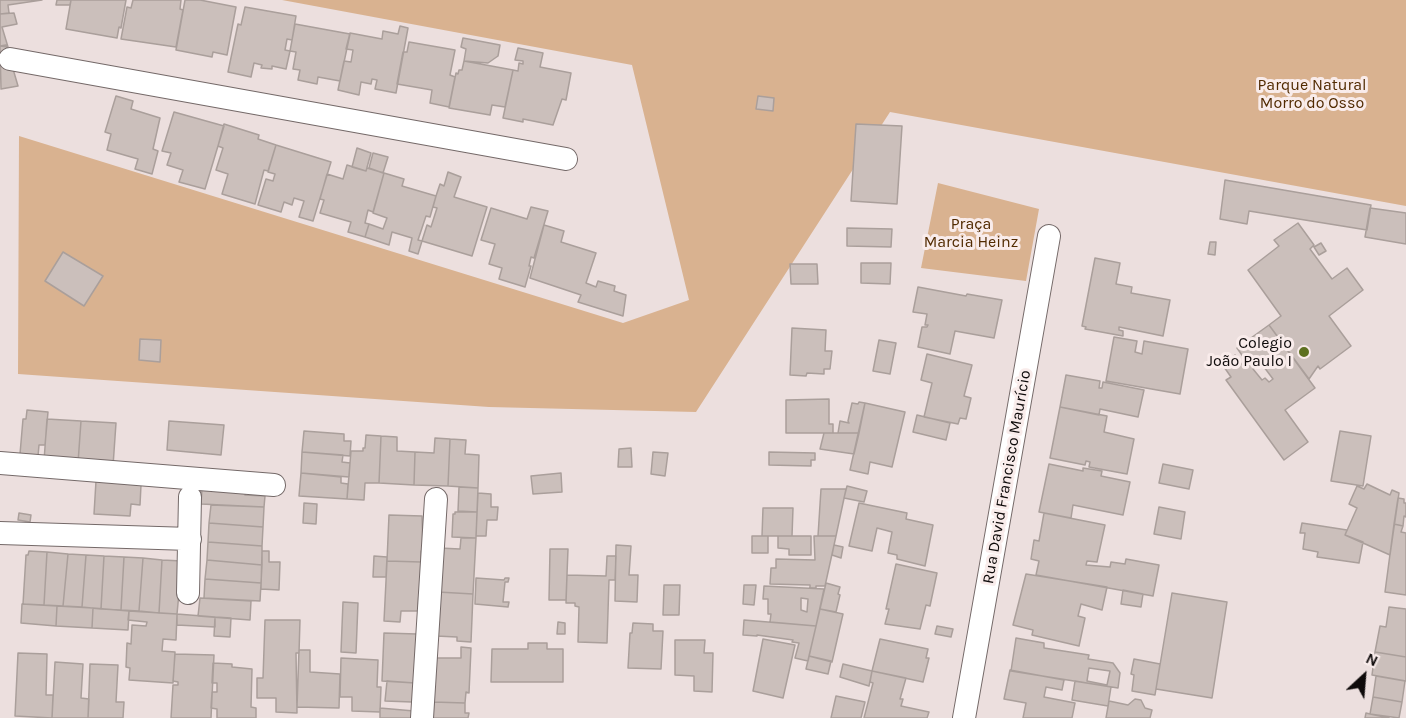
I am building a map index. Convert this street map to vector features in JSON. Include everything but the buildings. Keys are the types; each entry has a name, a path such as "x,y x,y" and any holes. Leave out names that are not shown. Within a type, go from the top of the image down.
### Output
{"street":[{"path":"10,59 566,159"},
{"name":"Rua David Francisco Maurício","path":"964,718 1049,236"},
{"path":"0,464 274,485"},
{"path":"188,593 190,497"},
{"path":"422,718 436,499"},
{"path":"0,534 190,539"}],"green space":[{"name":"Parque Natural Morro do Osso","path":"282,0 1406,0 1406,206 890,112 696,412 489,407 18,374 19,136 623,323 689,300 632,65"},
{"name":"Praça Marcia Heinz","path":"938,183 1039,209 1026,281 921,268"}],"place":[{"name":"Colegio João Paulo I","path":"1304,352"}]}
